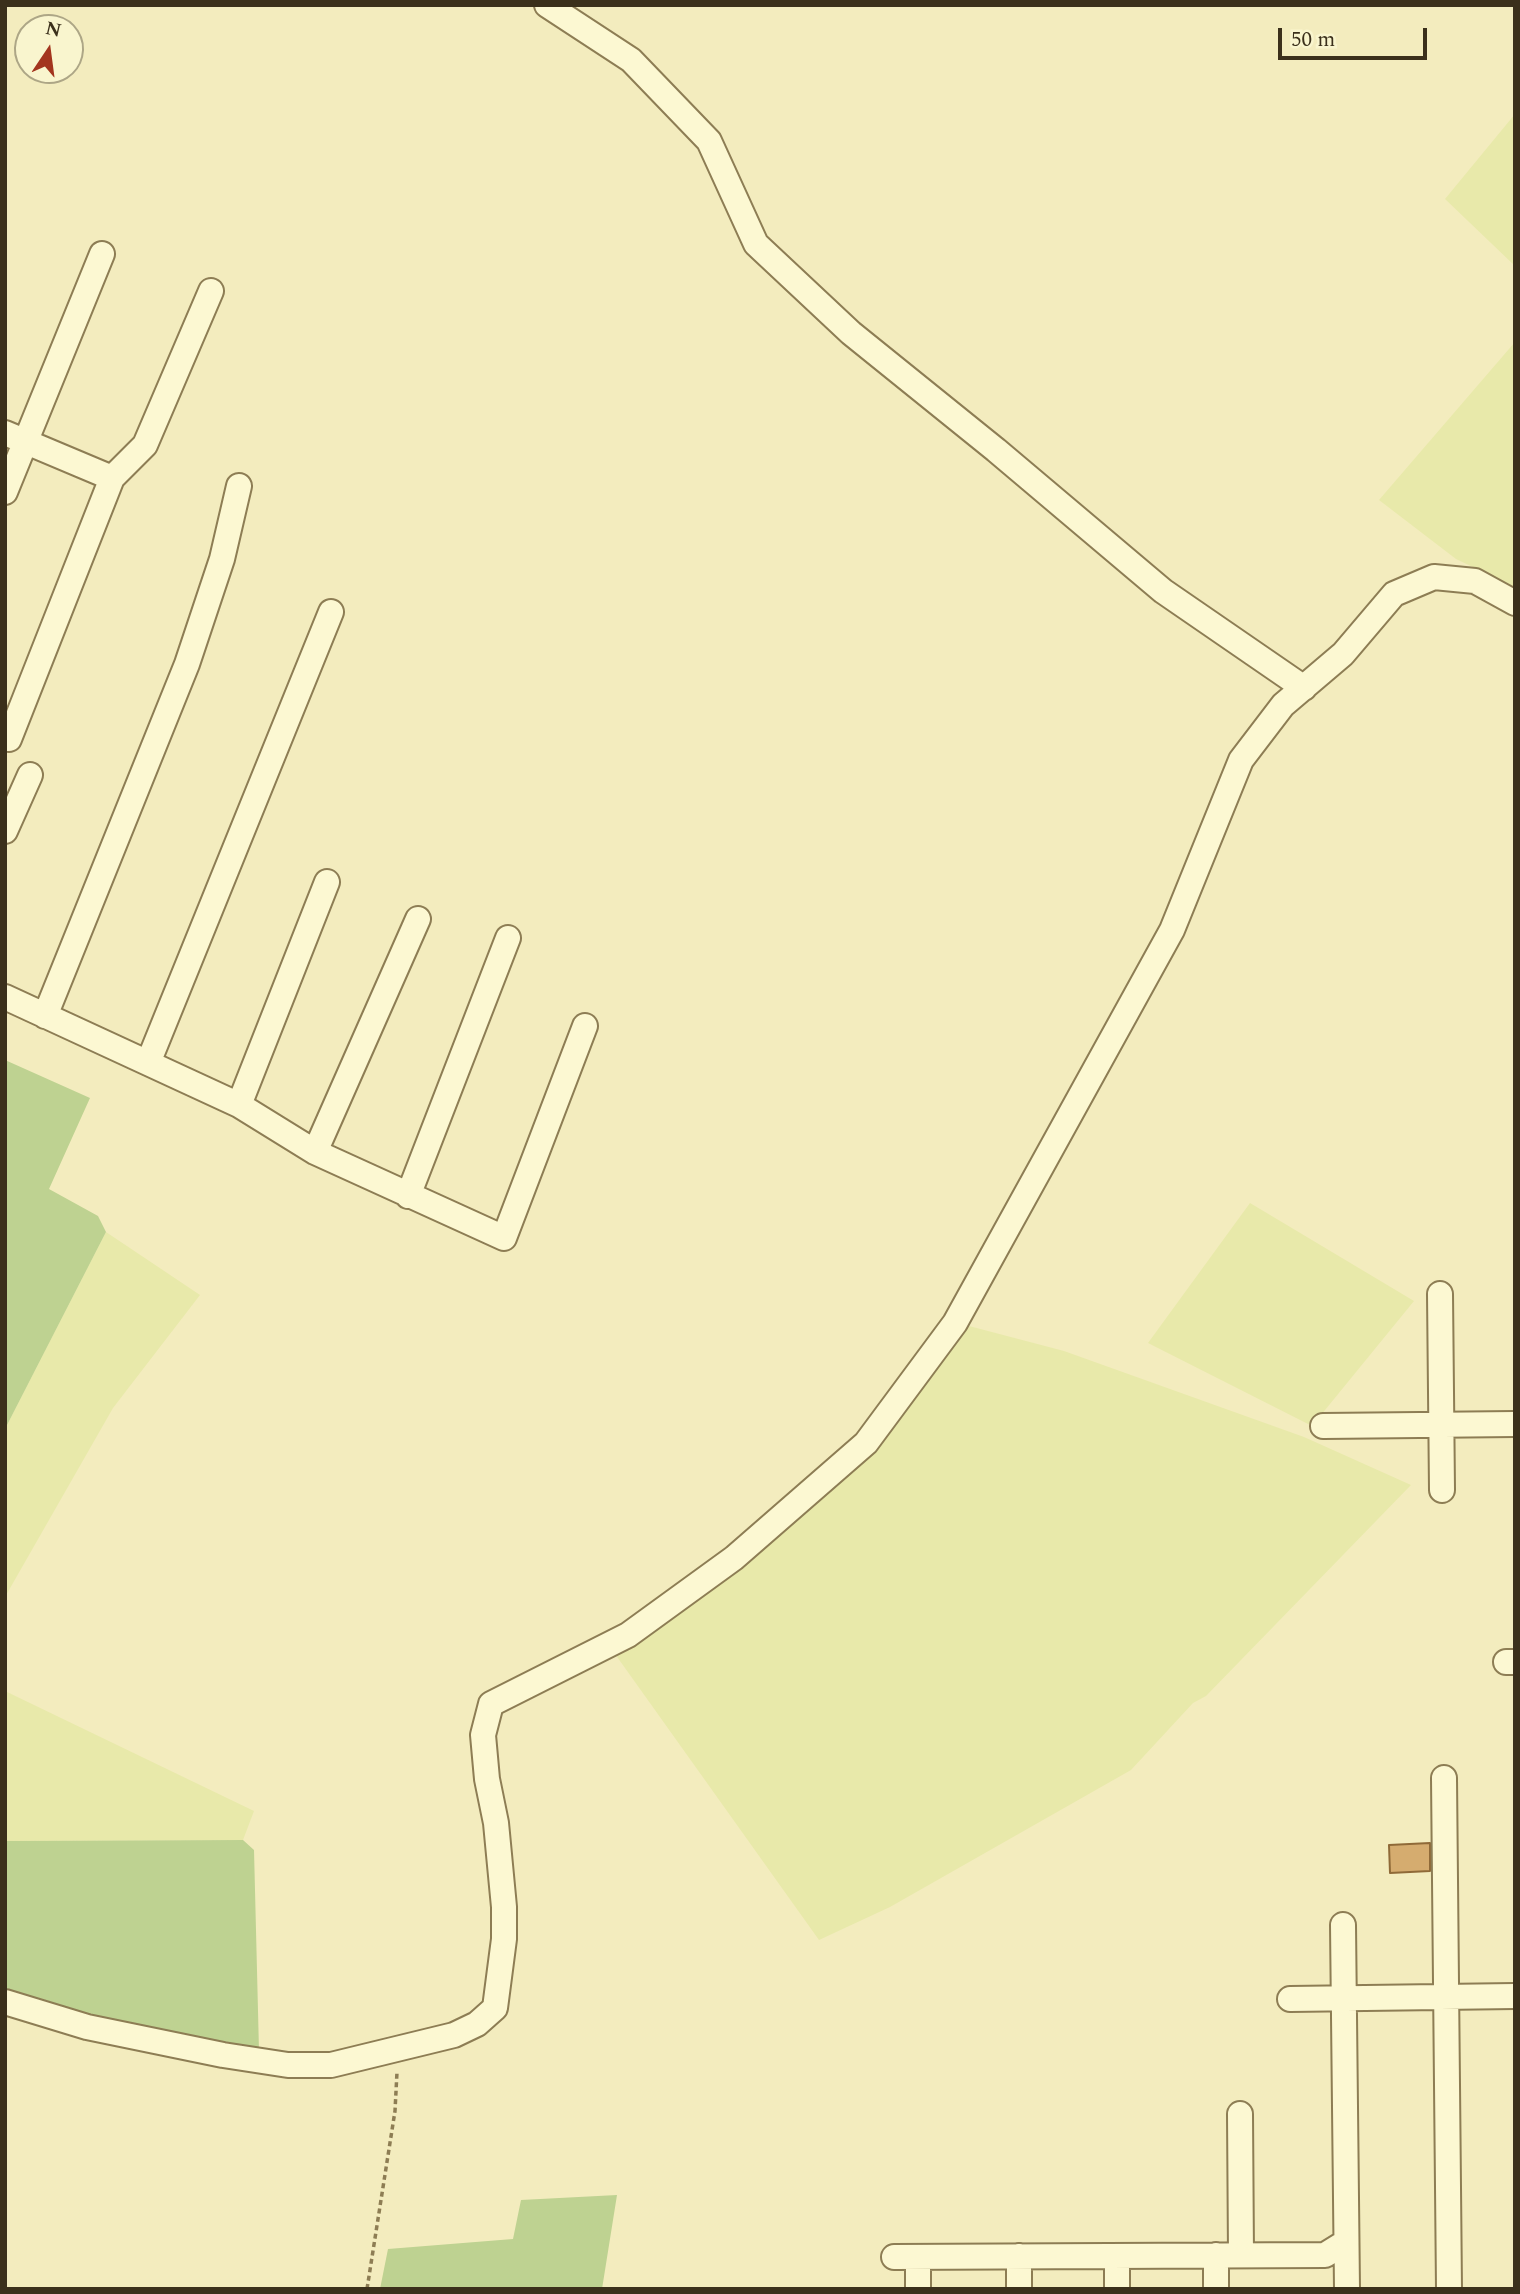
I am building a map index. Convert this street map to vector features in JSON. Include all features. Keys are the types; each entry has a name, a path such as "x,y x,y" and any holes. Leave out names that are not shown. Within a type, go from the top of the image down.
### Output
{"street":[{"path":"547,5 631,60 709,141 756,244 851,333 996,450 1163,591 1304,688"},
{"path":"5,492 15,437 102,254"},
{"path":"9,739 112,478 145,445 211,291"},
{"path":"15,437 112,478"},
{"path":"45,1016 187,664 222,559 239,486"},
{"path":"5,2002 87,2026 223,2055 288,2065 331,2065 454,2035 477,2024 495,2008 504,1939 504,1907 496,1824 483,1735 491,1704 628,1635 734,1558 866,1443 955,1323 1166,942 1241,760 1283,705 1343,654 1394,594 1434,577 1475,581 1515,603"},
{"path":"148,1063 331,612"},
{"path":"5,831 30,775"},
{"path":"239,1105 327,882"},
{"path":"315,1152 418,919"},
{"path":"408,1196 508,938"},
{"path":"5,998 239,1105 315,1152 504,1238 585,1026"},
{"path":"1440,1294 1442,1490"},
{"path":"1323,1426 1515,1424"},
{"path":"1444,1778 1449,2289"},
{"path":"1343,1926 1347,2289"},
{"path":"1290,1998 1515,1996"},
{"path":"1240,2114 1241,2255"},
{"path":"918,2289 906,2257 1325,2255 1346,2242"},
{"path":"1216,2255 1216,2289"},
{"path":"1018,2256 1019,2289"},
{"path":"1117,2256 1117,2289"}],"path":[{"path":"367,2289 395,2111 398,2049"}],"green space":[{"path":"1515,114 1515,266 1445,199"},
{"path":"1515,342 1515,587 1456,559 1379,500"},
{"path":"5,1060 90,1098 49,1189 98,1216 106,1232 5,1429"},
{"path":"1250,1203 1414,1301 1312,1426 1148,1343"},
{"path":"106,1232 200,1295 113,1408 5,1597 5,1429"},
{"path":"969,1326 1064,1351 1304,1437 1411,1485 1206,1696 1193,1703 1131,1770 890,1907 819,1940 615,1654 867,1453"},
{"path":"5,1691 254,1811 243,1840 5,1841"},
{"path":"243,1840 254,1850 259,2051 94,2020 5,1994 5,1841"},
{"path":"617,2195 602,2289 380,2289 388,2249 513,2239 521,2200"}],"building":[{"path":"1430,1843 1430,1871 1390,1873 1389,1845"}]}
